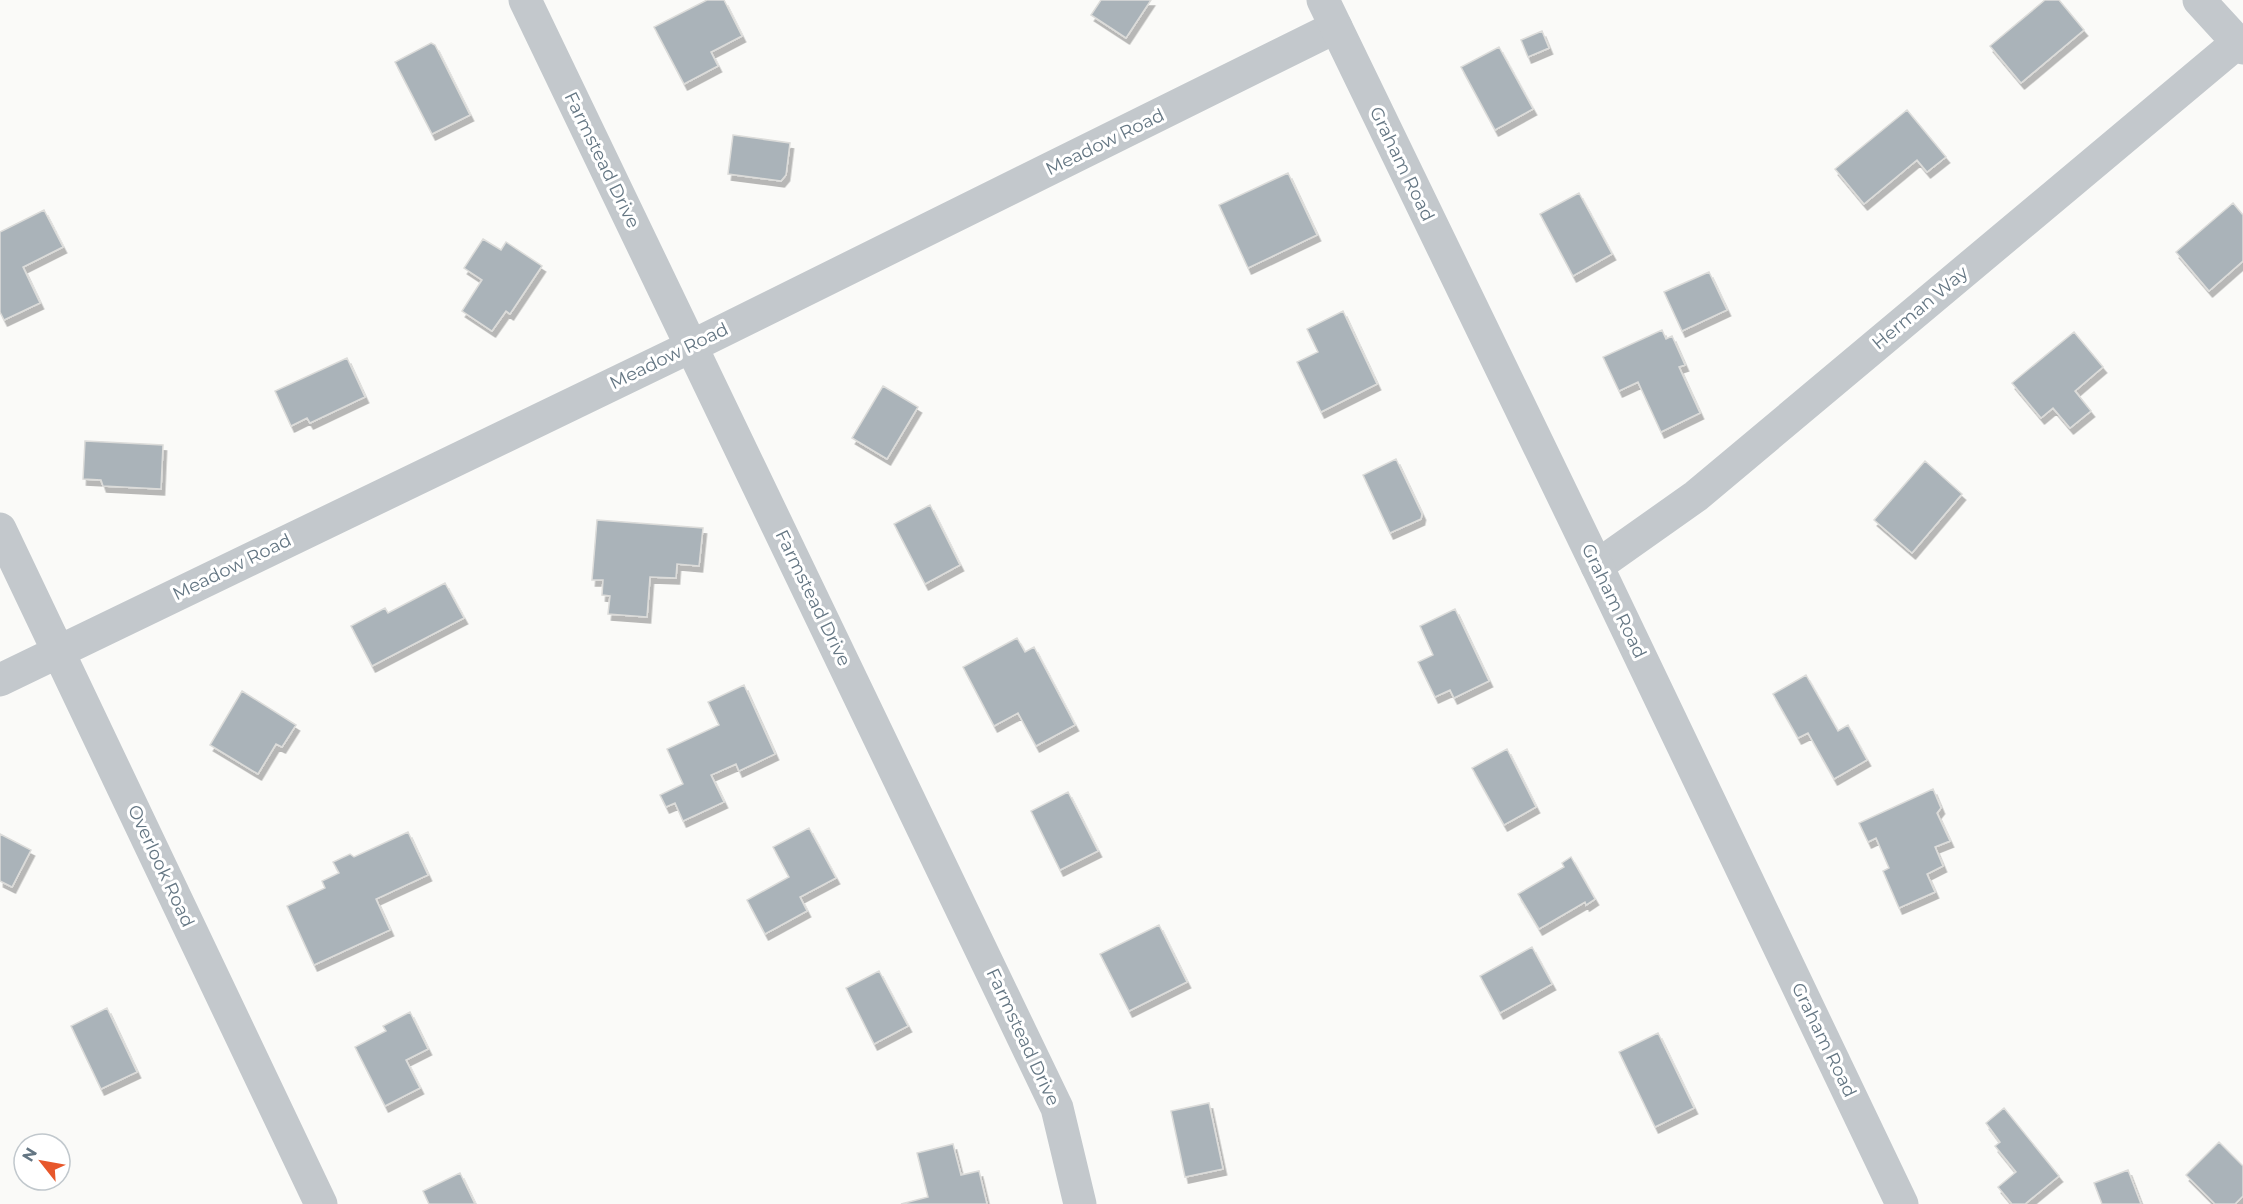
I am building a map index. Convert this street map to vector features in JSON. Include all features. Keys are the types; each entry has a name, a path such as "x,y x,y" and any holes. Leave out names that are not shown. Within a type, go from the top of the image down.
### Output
{"street":[{"name":"Farmstead Drive","path":"525,0 1057,1108 1080,1204"},
{"path":"2199,0 2240,46"},
{"name":"Meadow Road","path":"0,680 692,346 1330,14"},
{"name":"Graham Road","path":"1330,14 1902,1204"},
{"name":"Herman Way","path":"1597,566 1696,496 2240,46"},
{"name":"Overlook Road","path":"0,529 321,1204"}],"building":[{"path":"707,0 724,0 742,36 711,52 718,66 684,84 654,27"},
{"path":"1101,0 1151,0 1126,38 1091,15"},
{"path":"2045,0 2059,0 2084,30 2021,83 1990,46"},
{"path":"1542,31 1549,48 1528,57 1521,40"},
{"path":"431,43 435,45 470,115 432,134 395,62"},
{"path":"1499,47 1533,109 1495,130 1461,67"},
{"path":"1907,110 1946,157 1927,172 1917,160 1864,204 1835,169"},
{"path":"733,135 790,143 786,175 781,181 728,174"},
{"path":"1288,173 1317,235 1248,268 1219,205"},
{"path":"1579,193 1612,254 1573,276 1540,214"},
{"path":"2233,203 2243,215 2243,261 2209,291 2176,252"},
{"path":"44,210 63,247 23,267 40,303 4,320 0,312 0,232"},
{"path":"483,239 501,250 506,242 542,266 510,314 506,311 492,331 462,311 482,280 464,268"},
{"path":"1709,272 1727,310 1682,331 1664,292"},
{"path":"1343,311 1377,384 1321,412 1297,362 1318,352 1307,329"},
{"path":"1662,330 1666,339 1672,336 1685,365 1679,367 1700,413 1661,432 1638,382 1619,391 1603,357"},
{"path":"2074,332 2103,367 2075,391 2091,411 2070,428 2053,408 2041,418 2012,383"},
{"path":"347,358 365,397 310,423 307,418 291,426 275,391"},
{"path":"883,386 918,407 887,459 852,438"},
{"path":"85,441 163,445 161,489 103,486 101,480 83,479"},
{"path":"1396,459 1422,514 1421,519 1390,533 1363,475"},
{"path":"1925,461 1962,494 1912,553 1874,520"},
{"path":"930,505 960,565 925,584 894,524"},
{"path":"597,520 703,528 699,566 677,564 676,578 650,577 647,617 608,614 610,596 602,595 603,580 592,580"},
{"path":"445,583 464,618 372,666 351,626 385,608 388,613"},
{"path":"1455,609 1489,681 1454,698 1450,690 1435,697 1418,662 1433,655 1420,626"},
{"path":"1017,638 1025,652 1034,647 1075,725 1036,746 1018,713 994,726 963,667"},
{"path":"1806,675 1838,731 1848,725 1867,760 1834,779 1808,733 1798,738 1773,694"},
{"path":"744,685 775,754 739,771 736,764 711,775 724,802 683,821 675,803 666,807 660,795 683,784 667,749 719,725 708,702"},
{"path":"242,691 296,725 282,747 276,744 258,774 210,745"},
{"path":"1507,749 1536,807 1504,825 1472,768"},
{"path":"1933,789 1941,808 1937,813 1950,841 1935,847 1943,866 1927,874 1935,892 1899,908 1883,871 1889,868 1876,838 1868,842 1859,823"},
{"path":"1068,792 1098,851 1060,870 1031,811"},
{"path":"809,828 836,878 800,897 807,911 765,934 747,900 789,877 773,847"},
{"path":"408,832 428,875 376,899 390,930 314,965 287,906 325,888 322,881 339,873 333,862 350,854 354,857"},
{"path":"0,834 31,850 12,887 0,881"},
{"path":"1571,857 1595,899 1586,905 1585,902 1539,929 1518,894 1564,867 1562,863"},
{"path":"1159,925 1187,982 1129,1011 1100,954"},
{"path":"1532,947 1552,984 1500,1013 1480,976"},
{"path":"879,971 908,1026 874,1044 846,988"},
{"path":"107,1008 137,1072 101,1089 71,1026"},
{"path":"410,1012 428,1049 406,1060 420,1088 385,1106 355,1047 386,1031 383,1026"},
{"path":"1658,1033 1694,1108 1655,1127 1619,1052"},
{"path":"1209,1103 1223,1169 1185,1177 1171,1111"},
{"path":"2004,1108 2059,1176 2025,1204 2012,1204 1998,1187 2016,1172 1995,1146 2000,1142 1986,1123"},
{"path":"2219,1142 2243,1166 2243,1196 2235,1204 2215,1204 2186,1175"},
{"path":"953,1144 961,1175 979,1171 987,1204 901,1204 928,1197 917,1153"},
{"path":"2128,1170 2141,1204 2102,1204 2094,1183"},
{"path":"460,1173 475,1204 429,1204 423,1191"}]}
